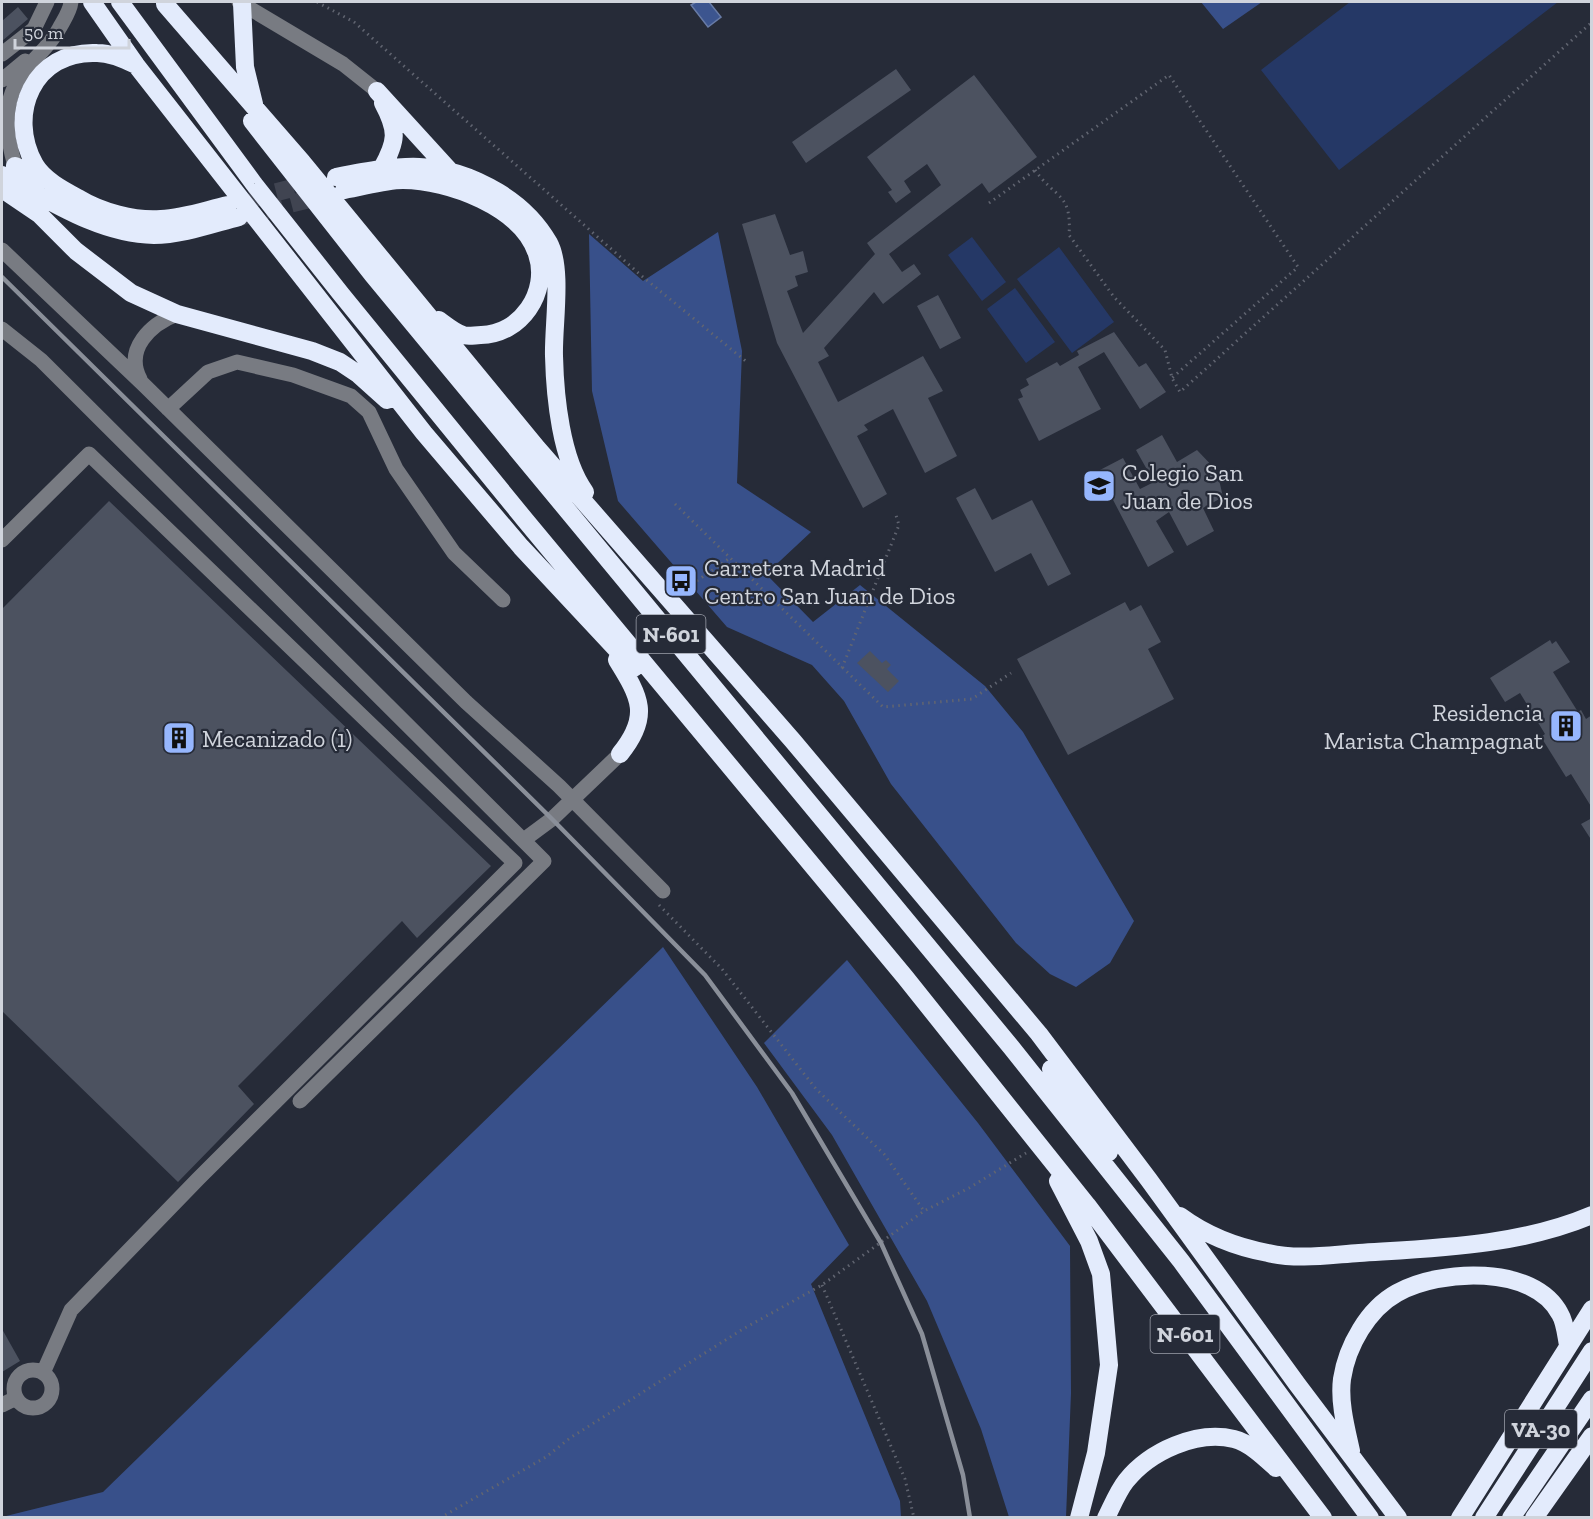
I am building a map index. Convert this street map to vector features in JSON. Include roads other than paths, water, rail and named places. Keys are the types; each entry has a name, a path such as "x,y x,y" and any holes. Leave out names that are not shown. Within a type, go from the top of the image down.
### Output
{"highway":[{"path":"92,2 136,64 424,433 521,547 601,635 653,688 688,717"},
{"name":"N-601","path":"120,2 254,184 341,294 905,977 1040,1149 1088,1205 1323,1518"},
{"path":"241,2 245,67 255,108"},
{"path":"164,3 427,313 537,448 620,540 1039,1034 1398,1518"},
{"name":"N-601","path":"164,3 285,165 372,274 929,945 1181,1261 1370,1518"},
{"path":"47,190 35,166 24,134 23,105 36,80 57,61 75,55 97,53 118,56 136,64"},
{"path":"377,91 394,123 394,144 382,168"},
{"path":"377,91 450,171"},
{"path":"427,313 464,336 491,335 511,328 527,313 535,297 540,277 537,254 520,226 497,207 464,192 403,180 340,184 382,168 408,165 450,171 476,178 517,203 550,244 557,286 554,356 561,429 579,484 620,540"},
{"path":"6,167 47,190 94,208 130,216 160,219 234,211"},
{"path":"2,189 39,214 76,251 131,292 177,314 312,351 340,362 358,374 424,433"},
{"path":"601,635 628,677 641,709 639,723 632,740 620,754"},
{"path":"972,957 1114,1159 1181,1261"},
{"path":"1040,1149 1089,1240 1101,1274 1109,1365 1096,1453 1079,1518"},
{"path":"1149,1180 1181,1217 1220,1240 1270,1254 1310,1256 1437,1248 1529,1235 1592,1215"},
{"path":"1353,1458 1341,1393 1345,1366 1365,1323 1396,1293 1433,1279 1466,1274 1515,1281 1533,1287 1549,1300 1560,1314 1568,1344"},
{"path":"1460,1518 1592,1309"},
{"name":"VA-30","path":"1484,1518 1592,1350"},
{"name":"VA-30","path":"1511,1518 1592,1398"},
{"path":"1534,1518 1592,1436"},
{"path":"1106,1518 1126,1481 1157,1455 1185,1442 1212,1437 1236,1440 1260,1454 1305,1494"},
{"path":"1564,1474 1592,1441"}],"street":[{"path":"2,54 34,29 47,2"},
{"path":"6,167 9,97 22,74 56,36 70,9 70,2"},
{"path":"241,2 343,64 377,91"},
{"path":"2,80 56,36"},
{"path":"2,250 143,384 466,702 572,799 660,897"},
{"path":"143,384 134,361 137,349 144,335 154,326 177,314"},
{"path":"2,329 41,360 525,839 544,861 300,1101"},
{"path":"168,409 208,372 237,362 293,375 351,396 369,412 396,469 454,553 503,600"},
{"path":"2,540 89,454 515,863 198,1179 71,1310 43,1373"},
{"path":"525,839 552,819 620,754"},
{"path":"30,1370 43,1373 52,1386 49,1399 44,1404 32,1408 9,1402 18,1376 30,1370"}],"tunnel":[{"path":"250,199 316,182"},
{"path":"239,217 325,195"}],"railway":[{"path":"2,277 552,819 705,975 792,1093 881,1243 922,1334 963,1475 970,1518"}],"place":[{"name":"Colegio San Juan de Dios","path":"1099,486"},
{"name":"Carretera Madrid Centro San Juan de Dios","path":"681,581"},
{"name":"Residencia Marista Champagnat","path":"1566,726"},
{"name":"Mecanizado (1)","path":"179,738"}]}
